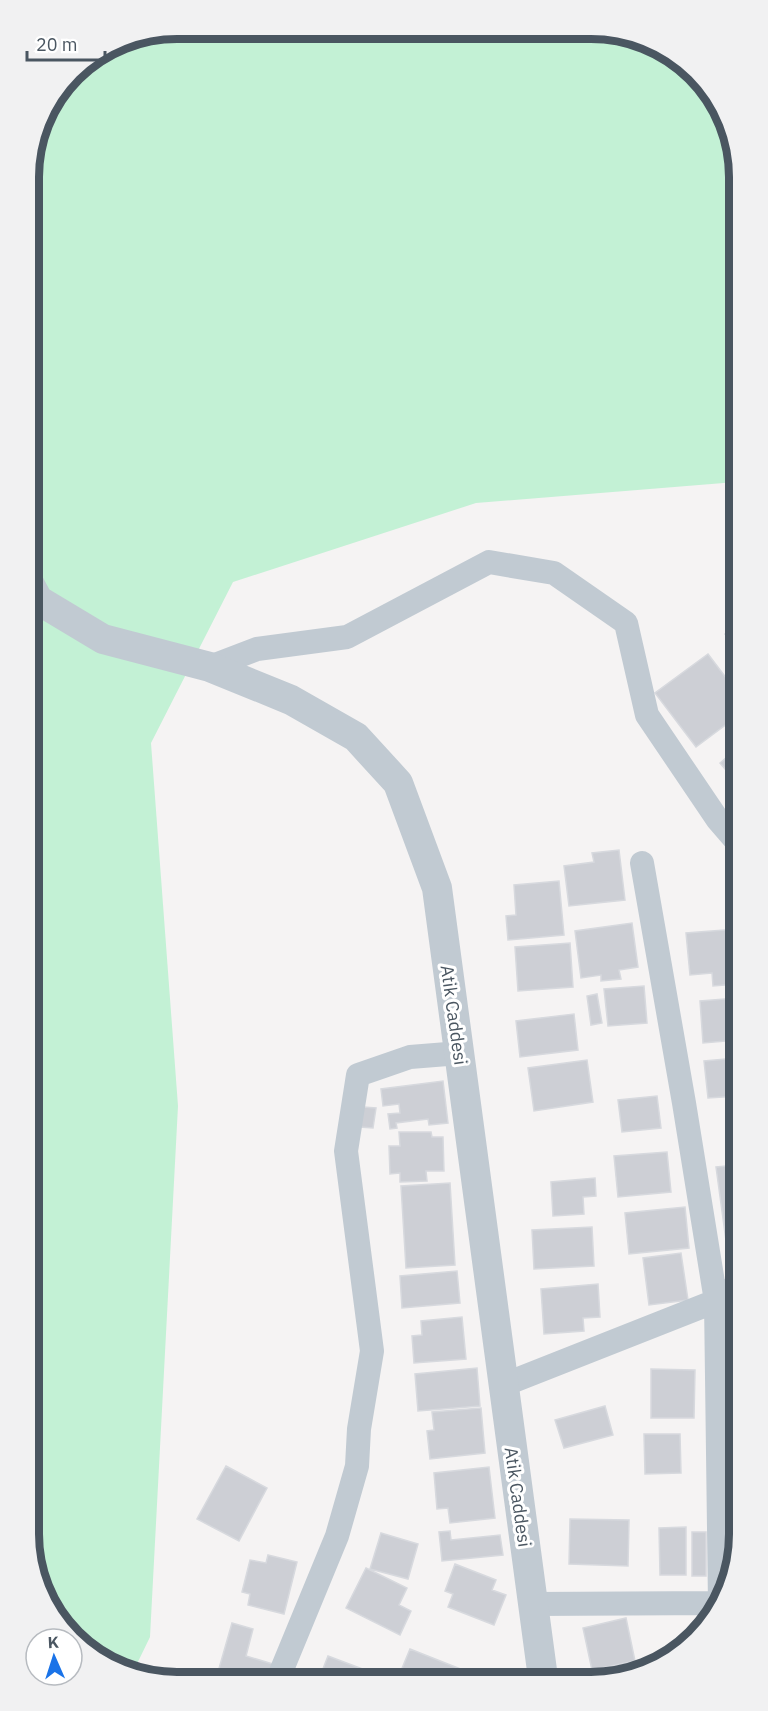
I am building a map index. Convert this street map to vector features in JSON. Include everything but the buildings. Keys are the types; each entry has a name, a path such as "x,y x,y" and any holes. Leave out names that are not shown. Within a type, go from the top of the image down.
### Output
{"street":[{"path":"210,667 257,649 347,637 489,562 554,573 626,623 646,715 729,833"},
{"name":"Atik Caddesi","path":"39,601 103,639 210,667 291,700 356,736 398,783 437,888 542,1672"},
{"path":"642,863 716,1301 720,1583"},
{"path":"281,1672 337,1536 357,1466 359,1429 372,1352 346,1151 358,1075 410,1057 460,1053"},
{"path":"503,1385 716,1301 729,1291"},
{"path":"533,1604 710,1603"}],"green space":[{"path":"168,39 591,39 618,42 652,53 689,79 711,108 724,141 728,159 729,483 476,503 233,582 151,743 178,1106 150,1637 136,1666 108,1654 84,1636 84,1627 75,1627 57,1603 44,1570 40,1552 39,168 44,141 57,108 79,79 108,57 141,44"}]}
